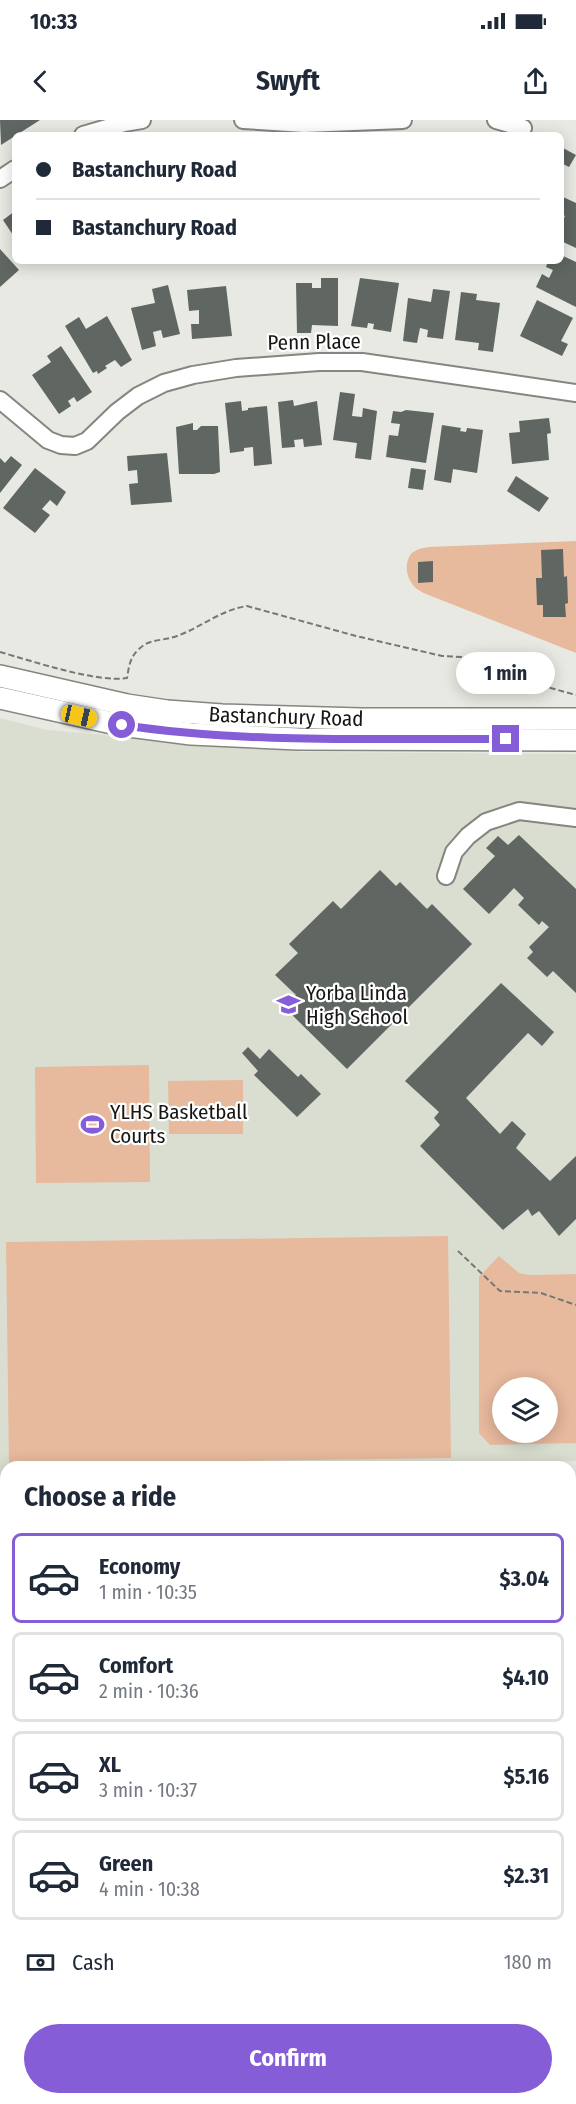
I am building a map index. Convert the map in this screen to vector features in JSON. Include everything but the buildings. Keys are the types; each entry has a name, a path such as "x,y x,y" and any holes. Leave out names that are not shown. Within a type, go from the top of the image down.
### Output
{"main road":[{"name":"Bastanchury Road","path":"0,676 127,705 222,716 576,719"},
{"path":"8,700 36,697 118,714 125,710 127,705"},
{"name":"Bastanchury Road","path":"8,700 122,725 205,734 298,739 576,740"},
{"path":"205,734 209,729 216,727 304,727 309,723 311,717"}],"street":[{"path":"92,132 142,120"},
{"path":"243,120 304,124 403,120"},
{"path":"496,120 523,128"},
{"name":"Penn Place","path":"0,400 48,440 61,445 75,446 87,441 117,412 138,396 164,383 193,375 236,368 319,362 362,362 576,393"},
{"path":"446,876 454,852 468,836 486,822 519,811 576,818"}],"path":[{"path":"0,652 56,668 116,680 127,678 130,660 139,648 151,641 174,637 234,608 247,606 356,636 442,656 461,657 576,695"},
{"path":"458,1251 500,1291 541,1293 576,1305"}],"shaded area":[{"path":"576,541 576,653 424,593 414,586 407,573 407,563 411,554 429,547"},
{"name":"Yorba Linda High School","path":"0,718 47,730 303,752 576,754 576,1274 529,1275 519,1273 499,1256 479,1278 576,1323 576,1461 0,1461"},
{"name":"YLHS Basketball Courts","path":"149,1065 150,1182 36,1183 35,1067"},
{"path":"243,1080 243,1134 169,1134 168,1081"},
{"path":"448,1236 451,1458 9,1461 6,1242"},
{"path":"499,1256 519,1273 529,1275 576,1274 576,1443 490,1445 479,1433 479,1277"}],"place":[{"name":"Yorba Linda High School","path":"288,1005"},
{"name":"YLHS Basketball Courts","path":"92,1124"}],"route":[{"path":"122,725 161,731 298,739 506,739"}]}
